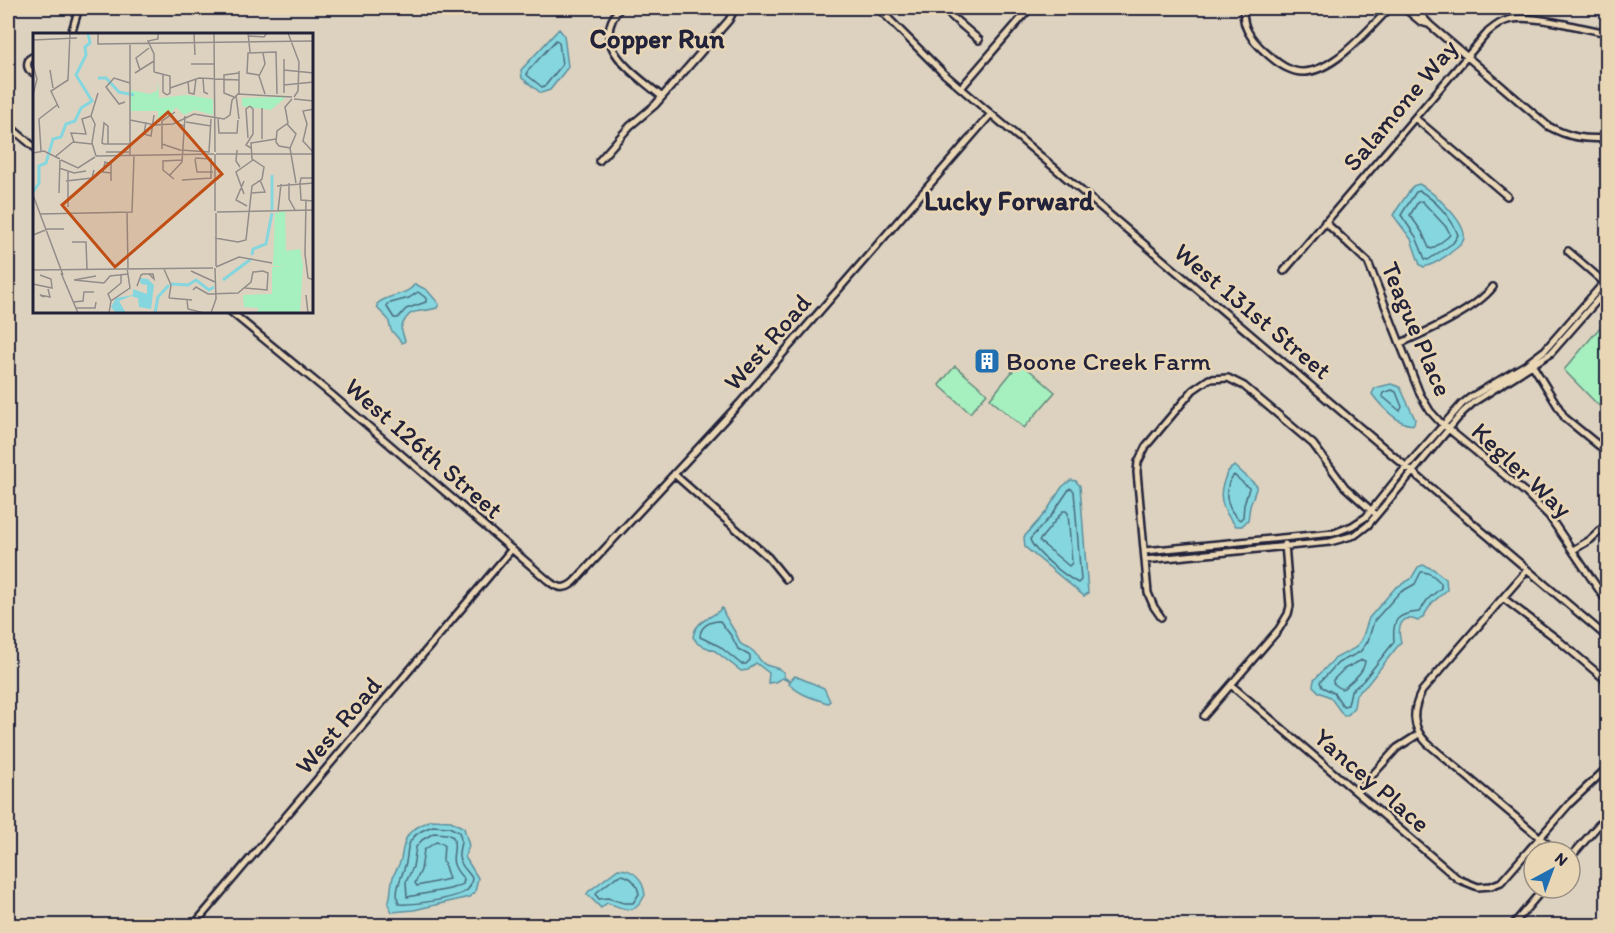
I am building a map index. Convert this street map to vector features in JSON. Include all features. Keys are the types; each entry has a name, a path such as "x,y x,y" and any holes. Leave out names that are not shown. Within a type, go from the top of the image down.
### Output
{"street":[{"path":"71,33 79,8"},
{"path":"620,8 613,16 610,28 609,39 613,50 620,60 662,97"},
{"path":"600,160 630,126 655,105 729,20 735,8"},
{"name":"West 131st Street","path":"878,8 991,114 1608,638"},
{"path":"942,8 979,40"},
{"path":"961,88 1030,8"},
{"path":"1244,8 1244,24 1259,47 1285,67 1296,72 1320,70 1337,58 1390,8"},
{"path":"1404,8 1421,22 1430,25"},
{"path":"1414,8 1466,57 1548,126 1580,139 1606,138"},
{"name":"Salamone Way","path":"1284,271 1466,57 1496,25 1508,20 1526,18 1608,33"},
{"path":"33,56 28,59 27,65 33,72"},
{"name":"West Road","path":"564,588 573,584 802,333 991,114"},
{"path":"1415,118 1507,196"},
{"path":"1608,124 1605,152 1608,166"},
{"path":"8,125 33,146"},
{"name":"Teague Place","path":"1325,222 1368,262 1423,400 1446,428"},
{"path":"1145,560 1343,540 1361,531 1413,472 1471,397 1558,347 1607,283 1568,251"},
{"path":"1401,343 1422,334 1476,303 1493,287"},
{"name":"West 126th Street","path":"233,314 337,399 551,584 564,588"},
{"path":"1532,364 1565,418 1608,453"},
{"path":"1161,617 1148,593 1137,472 1142,453 1202,382 1218,377 1228,378 1244,386 1313,444 1345,486 1377,515"},
{"path":"1145,551 1343,531 1360,522 1406,467 1446,428"},
{"name":"Kegler Way","path":"1446,428 1539,506 1557,526 1608,603"},
{"path":"674,474 768,557 786,579"},
{"path":"1573,550 1590,540 1608,523"},
{"path":"1204,716 1279,630 1288,614 1290,606 1286,538"},
{"name":"West Road","path":"192,926 512,549"},
{"path":"1527,570 1422,691 1414,710 1414,717 1419,734 1543,840"},
{"path":"1503,598 1608,681"},
{"name":"Yancey Place","path":"1231,685 1458,879 1478,887 1495,885 1506,878 1539,837"},
{"path":"1357,792 1396,748 1419,734"},
{"path":"1539,837 1608,767"},
{"path":"1582,844 1608,814"},
{"path":"1512,926 1534,900"}],"green space":[{"path":"1607,319 1607,411 1597,404 1564,370"},
{"path":"1020,362 1055,392 1024,428 990,399"},
{"path":"955,366 987,393 970,413 939,385"}],"water":[{"path":"559,29 564,35 568,67 550,90 541,93 522,78 521,70"},
{"path":"1419,184 1448,209 1456,218 1464,234 1459,246 1437,262 1424,267 1420,265 1411,239 1393,215 1413,186"},
{"path":"415,284 427,290 439,304 437,308 412,313 408,316 401,328 405,341 402,343 391,330 388,319 378,309 377,304 407,291"},
{"path":"1391,384 1400,387 1415,419 1414,424 1403,423 1397,419 1372,394 1375,388"},
{"path":"1235,466 1257,486 1248,520 1242,526 1236,526 1225,511 1221,493 1229,470"},
{"path":"1071,480 1076,481 1080,486 1088,593 1084,596 1025,547 1024,537 1046,512 1062,487"},
{"path":"1423,565 1446,579 1447,590 1432,603 1418,621 1407,619 1401,624 1399,632 1401,642 1367,685 1356,695 1354,707 1349,714 1344,716 1330,697 1313,686 1314,680 1334,659 1355,648 1362,639 1369,618 1395,588 1411,579 1418,567"},
{"path":"722,608 740,643 753,651 762,662 784,672 784,677 790,681 795,676 824,688 830,701 828,703 803,694 782,678 768,683 769,673 756,663 748,670 741,671 715,651 698,644 693,637 697,626"},
{"path":"431,820 451,821 464,828 469,846 465,857 478,878 475,892 469,897 414,910 392,912 388,904 392,881 408,834"},
{"path":"618,869 633,873 642,884 645,895 633,909 607,903 601,908 587,894"}],"place":[{"name":"Boone Creek Farm","path":"987,361"}],"district":[{"name":"Copper Run","path":"657,39"},
{"name":"Lucky Forward","path":"1009,201"}]}
